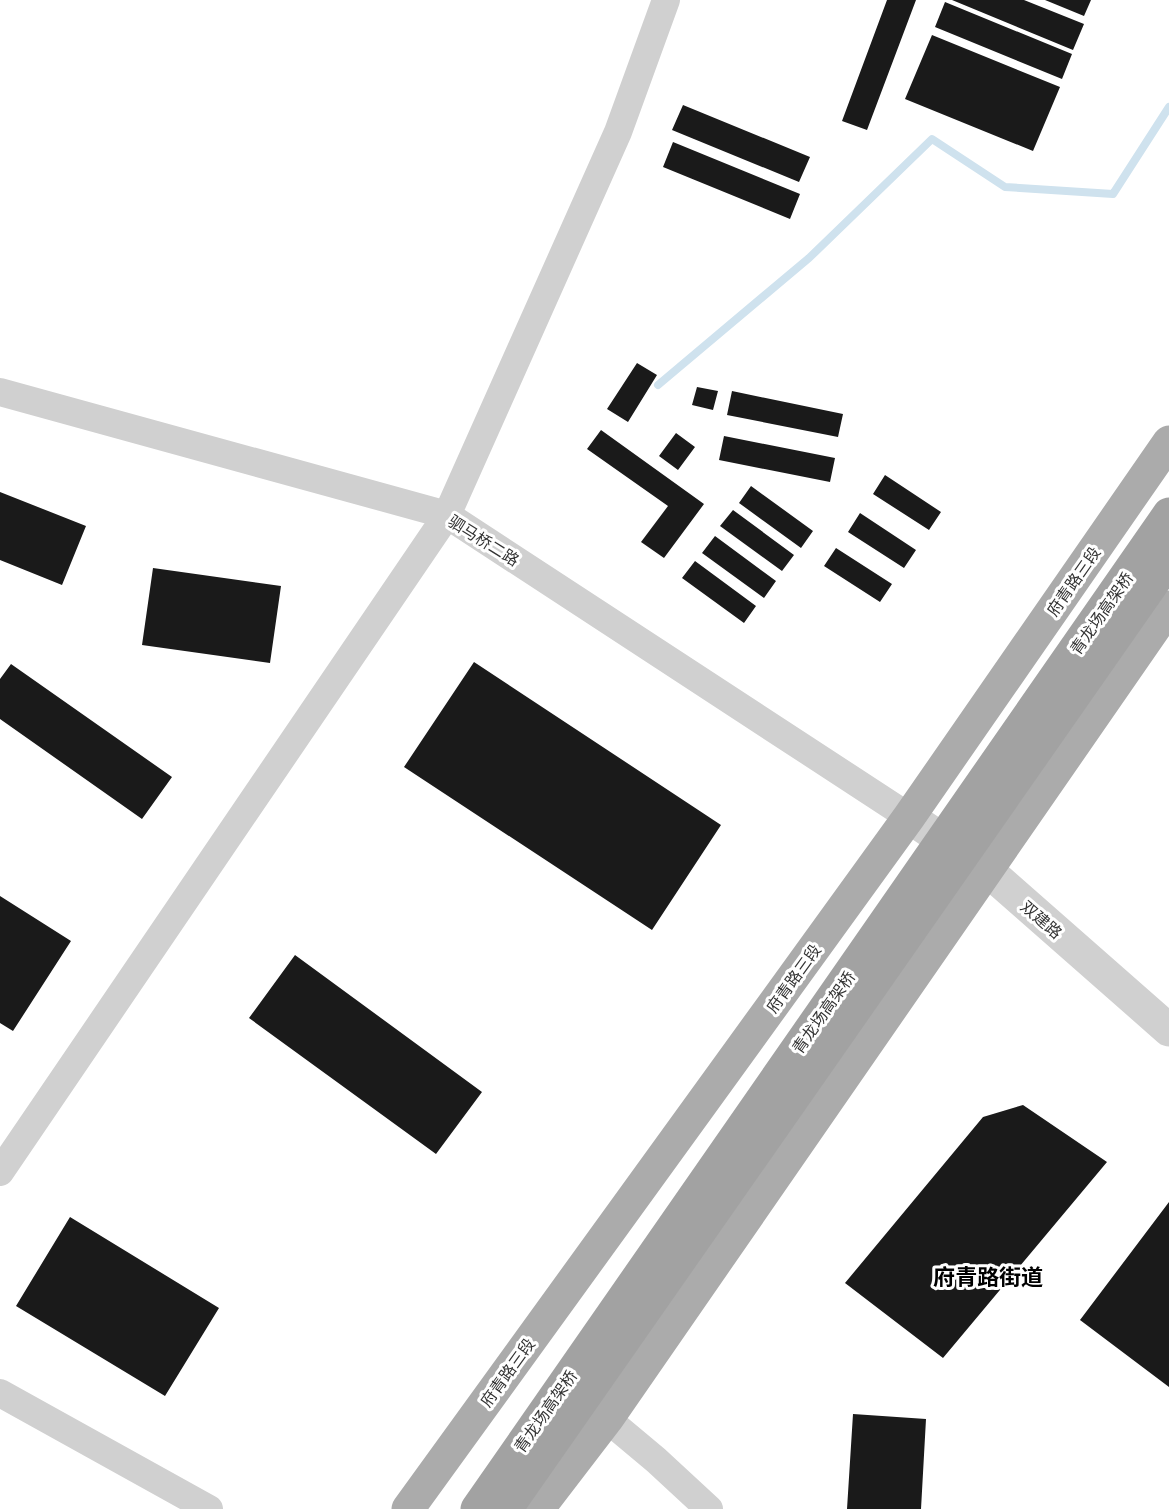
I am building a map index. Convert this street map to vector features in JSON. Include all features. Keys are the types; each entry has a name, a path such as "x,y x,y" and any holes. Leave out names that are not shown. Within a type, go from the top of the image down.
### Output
{"highway":[{"name":"青龙场高架桥","path":"477,1509 1169,514"},
{"name":"青龙场高架桥","path":"506,1509 1169,560"}],"main road":[{"name":"府青路三段","path":"408,1509 909,817 1169,442"},
{"path":"538,1509 607,1419 1169,607"}],"street":[{"path":"0,1172 447,515 618,132 666,0"},
{"name":"驷马桥二路","path":"0,392 447,515 909,817"},
{"name":"双建路","path":"909,817 987,870 1169,1030"},
{"path":"0,1393 209,1509"},
{"path":"607,1419 709,1509"}],"building":[{"path":"887,0 916,0 867,130 842,121"},
{"path":"952,0 1024,0 1084,24 1073,50"},
{"path":"1045,0 1091,0 1084,16"},
{"path":"945,2 1072,54 1062,79 935,27"},
{"path":"932,35 1060,87 1033,151 905,99"},
{"path":"683,105 810,157 799,182 672,130"},
{"path":"673,142 800,194 790,219 663,167"},
{"path":"637,363 657,375 628,422 607,409"},
{"path":"697,387 718,391 713,410 692,405"},
{"path":"732,391 843,414 838,437 727,415"},
{"path":"601,430 704,504 664,558 641,542 668,506 587,449"},
{"path":"676,433 695,447 678,470 659,456"},
{"path":"724,436 835,458 830,482 719,460"},
{"path":"885,475 941,512 929,530 873,494"},
{"path":"751,486 813,531 801,548 739,503"},
{"path":"0,492 86,526 62,585 0,560"},
{"path":"733,510 794,555 782,571 720,526"},
{"path":"860,513 916,550 904,568 848,532"},
{"path":"715,536 776,581 764,598 702,553"},
{"path":"836,548 892,584 880,602 824,566"},
{"path":"695,561 756,606 744,623 682,578"},
{"path":"153,568 281,586 270,663 142,645"},
{"path":"474,662 721,825 652,930 404,767"},
{"path":"11,664 172,777 142,819 0,719 0,679"},
{"path":"0,896 71,941 13,1031 0,1023"},
{"path":"295,955 482,1092 436,1154 249,1018"},
{"path":"1023,1105 1107,1162 943,1358 845,1283 983,1117"},
{"path":"1169,1202 1169,1387 1080,1320"},
{"path":"70,1217 219,1308 165,1396 16,1306"},
{"path":"853,1414 926,1419 921,1509 847,1509"}],"waterway":[{"path":"658,385 809,258 932,139 1005,187 1113,194 1169,107"}],"district":[{"name":"府青路街道","path":"988,1276"}]}
